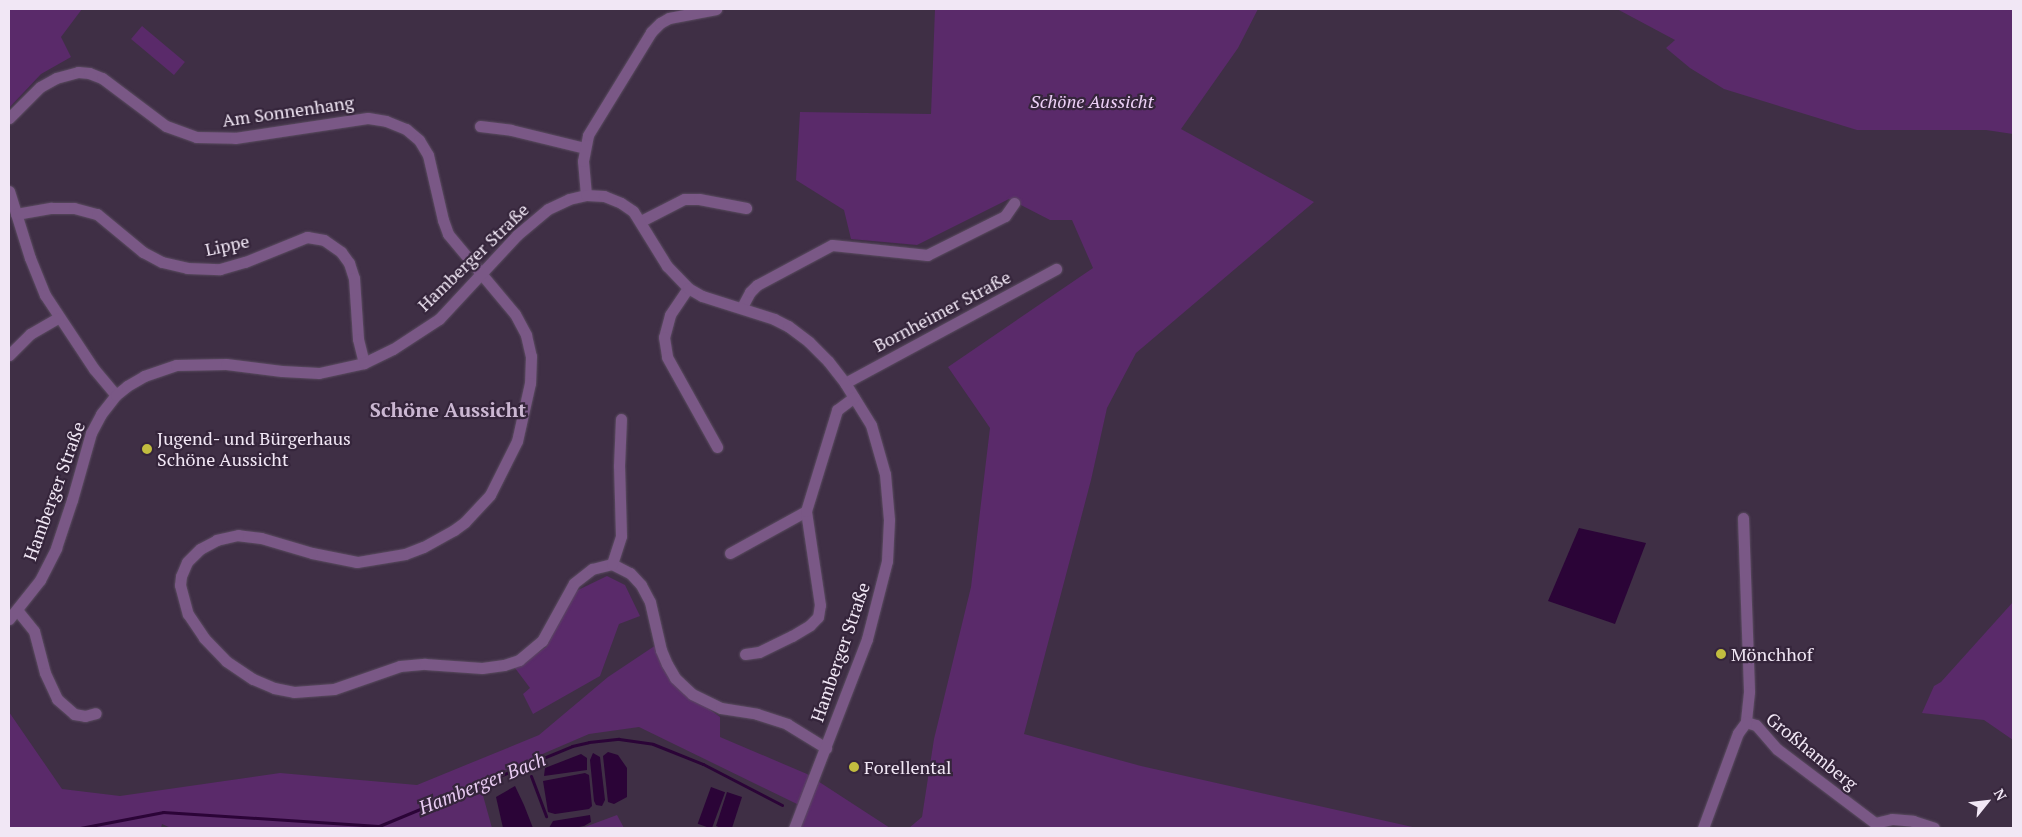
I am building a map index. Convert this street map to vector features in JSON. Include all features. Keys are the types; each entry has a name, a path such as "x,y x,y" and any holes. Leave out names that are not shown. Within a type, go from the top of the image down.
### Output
{"street":[{"path":"586,195 584,161 588,135 651,32 660,23 669,18 716,9"},
{"name":"Am Sonnenhang","path":"9,118 40,87 56,78 78,72 90,73 102,78 166,126 196,137 235,138 368,118 386,121 406,129 418,140 428,155 433,171 438,202 448,234 516,314 526,335 530,356 530,382 517,441 500,479 482,504 465,522 423,548 386,559 357,562 338,560 261,538 238,535 217,540 200,549 184,568 180,584 188,614 204,638 226,661 253,679 274,688 294,692 317,692 345,686 400,666 426,664 482,668 504,665 519,660 542,641 574,583 592,569 612,564"},
{"path":"480,126 511,130 585,148"},
{"path":"9,191 33,265 45,295 58,318 94,369 116,395"},
{"name":"Hamberger Straße","path":"9,619 40,580 56,548 91,433 101,414 116,395 144,376 176,365 226,364 310,373 340,370 364,363 392,349 439,319 518,235 548,209 568,199 586,195 604,196 621,203 633,211 641,221 667,266 688,288 702,296 742,307 788,326 828,361 845,383 871,425 885,474 889,520 887,560 867,639 794,828"},
{"path":"641,221 684,199 699,198 746,208"},
{"path":"742,307 750,292 757,285 832,245 927,255 1006,216 1014,203"},
{"name":"Lippe","path":"16,214 51,208 74,208 96,214 143,252 162,262 187,268 220,268 245,262 307,238 324,240 341,252 349,263 354,278 358,338 364,363"},
{"name":"Bornheimer Straße","path":"845,383 1056,269"},
{"path":"688,288 670,315 664,337 668,360 717,447"},
{"path":"9,354 30,334 58,318"},
{"name":"Hamberger Straße","path":"744,654 759,652 792,636 810,626 818,617 820,605 806,511 837,410 854,397"},
{"path":"621,419 619,466 621,536 612,564 630,573 641,585 650,602 661,650 675,678 692,694 721,708 757,714 787,724 826,748"},
{"path":"730,553 806,511"},
{"name":"Großhamberg","path":"1743,518 1750,692 1746,722 1756,725 1777,749 1874,826 1892,819 1913,821 1934,828"},
{"path":"17,610 34,630 45,674 57,699 74,714 86,716 96,714"},
{"path":"1703,828 1738,733 1746,722"}],"green space":[{"path":"9,9 82,9 61,37 71,57 41,74 9,108"},
{"path":"935,9 1258,9 1238,48 1181,129 1314,202 1136,353 1107,408 1091,480 1024,734 1141,766 1417,828 909,828 922,817 934,739 971,587 990,428 948,367 1093,268 1072,220 1050,220 1009,199 917,245 851,239 844,210 796,180 800,112 931,114"},
{"path":"1617,9 2013,9 2013,134 1986,130 1857,130 1724,89 1690,68 1666,48 1675,40"},
{"path":"142,26 185,62 174,75 131,39"},
{"path":"607,576 625,585 640,616 619,624 600,676 533,714 523,694 530,688 515,668 546,647 576,591"},
{"path":"2013,602 2013,740 1984,720 1922,713 1934,686 1941,682"},
{"path":"656,645 672,682 720,717 720,737 807,774 890,828 790,828 797,804 639,727 589,734 482,780 482,792 492,828 171,828 162,824 161,828 9,828 9,712 62,789 120,796 280,773 417,785 539,735 608,677"},
{"path":"617,815 624,828 582,828"}],"shaded area":[{"path":"1579,528 1646,543 1615,624 1548,601"},
{"path":"608,752 618,755 627,768 627,797 614,804 608,802 603,756"},
{"path":"593,753 600,757 605,800 602,806 596,805 594,801 590,760"},
{"path":"581,754 587,758 587,770 544,776 545,768"},
{"path":"585,773 589,775 592,806 589,809 555,814 548,812 543,781"},
{"path":"515,786 533,828 503,828 496,797"},
{"path":"711,787 725,792 712,828 698,824"},
{"path":"727,792 742,797 732,828 721,828 716,826"},
{"path":"590,815 591,822 584,826 549,828 553,821"}],"waterway":[{"name":"Hamberger Bach","path":"80,828 163,812 379,826 572,746 619,739 653,744 703,764 782,805"},
{"path":"531,776 546,816"}],"place":[{"name":"Jugend- und Bürgerhaus Schöne Aussicht","path":"147,449"},
{"name":"Mönchhof","path":"1721,654"},
{"name":"Forellental","path":"854,767"}],"district":[{"name":"Schöne Aussicht","path":"448,409"}]}
